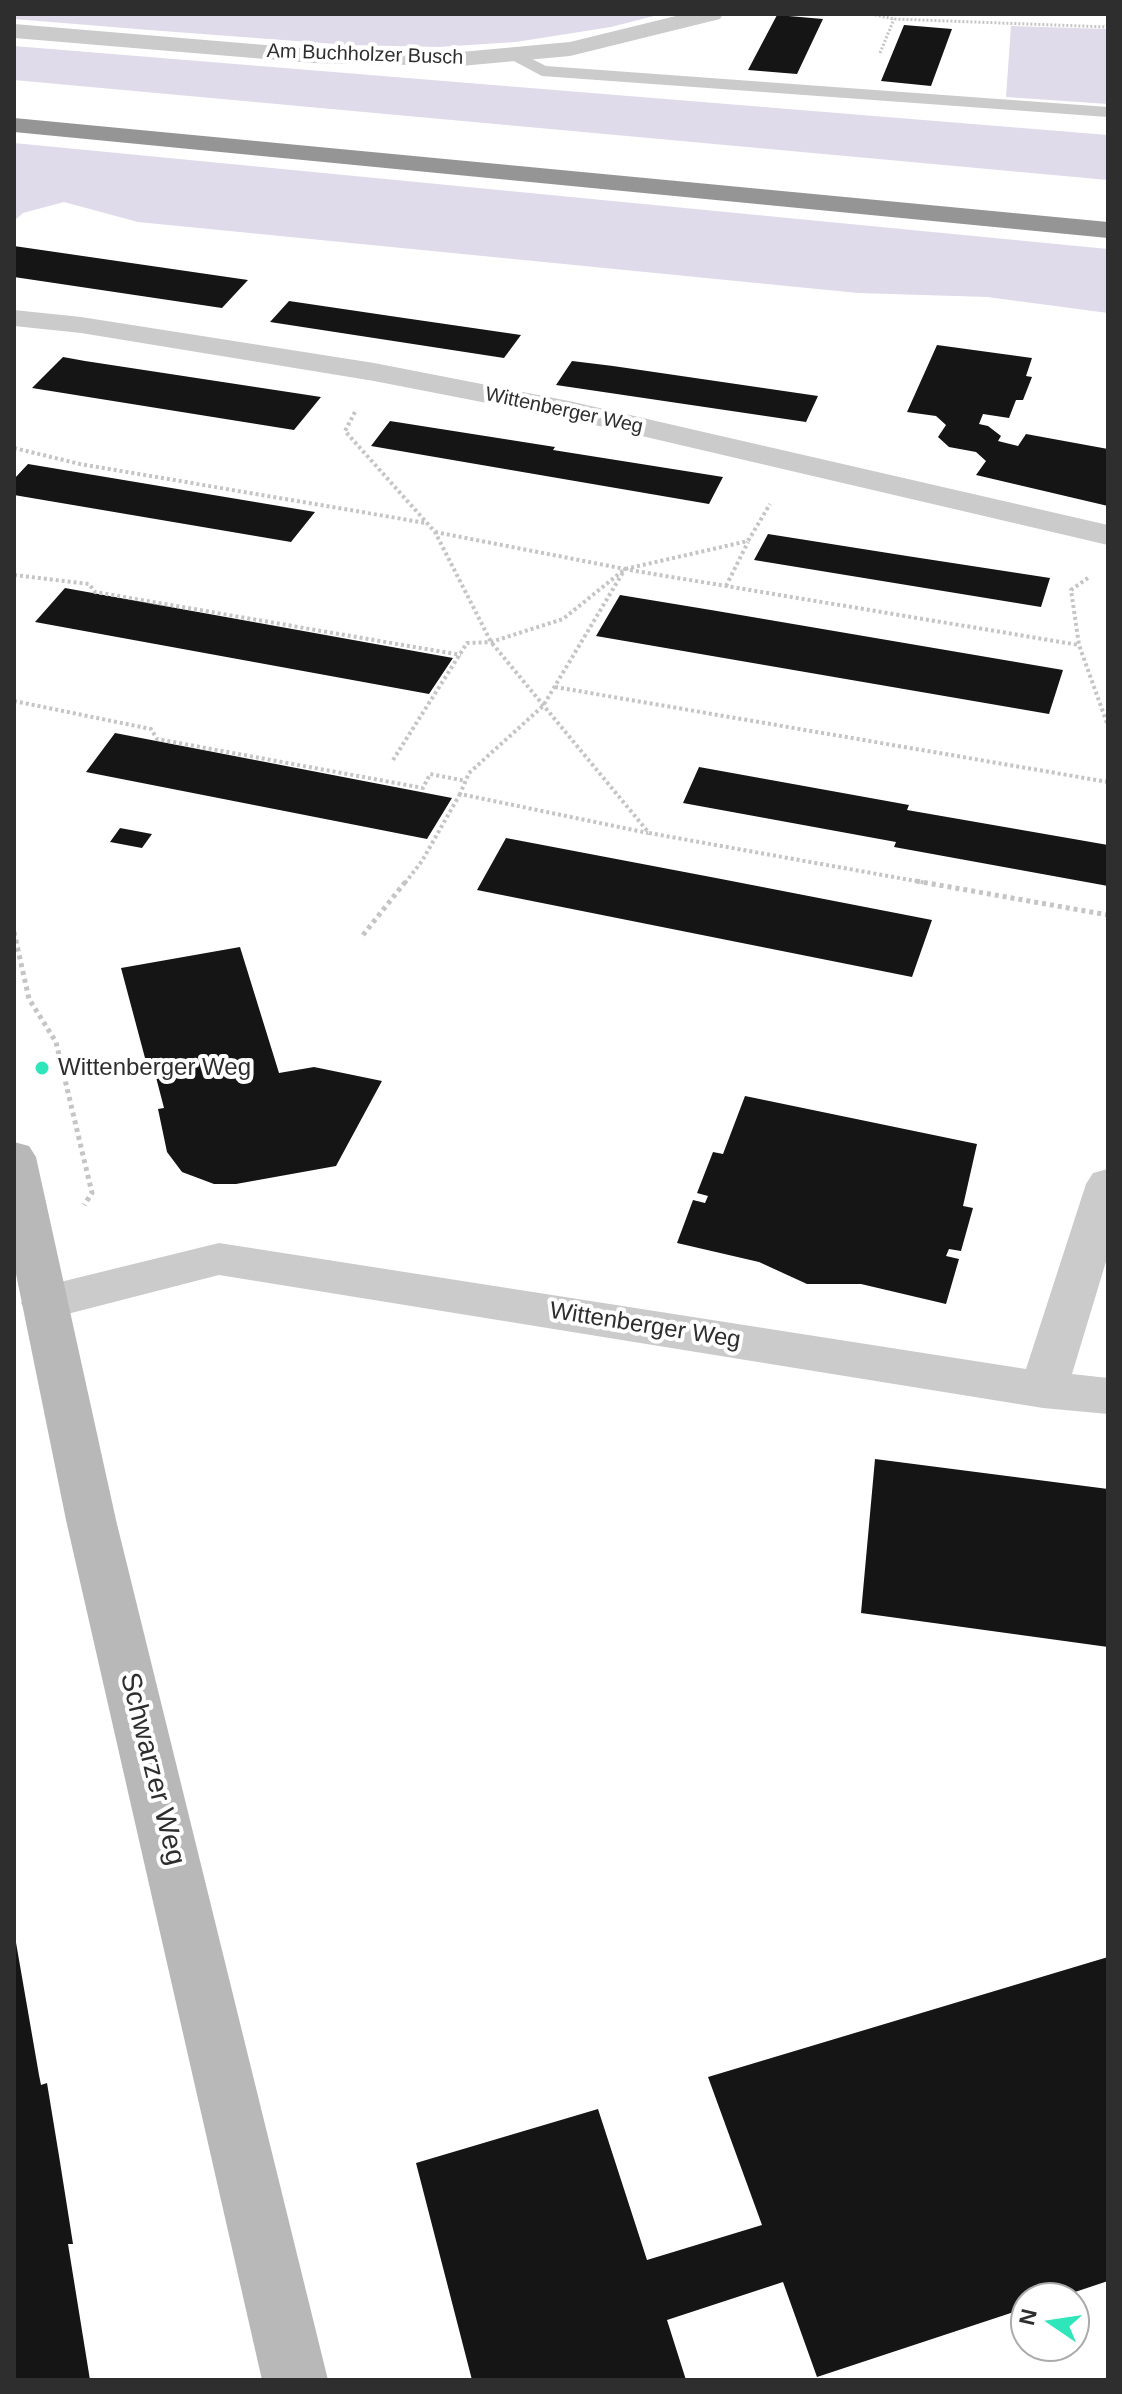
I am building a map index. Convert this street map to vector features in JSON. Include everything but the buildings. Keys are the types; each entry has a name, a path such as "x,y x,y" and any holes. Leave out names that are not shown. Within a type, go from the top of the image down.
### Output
{"highway":[{"path":"14,125 1108,230"}],"main road":[{"name":"Schwarzer Weg","path":"14,1157 91,1520 295,2380"}],"street":[{"name":"Am Buchholzer Busch","path":"14,31 313,56 416,60 516,56 582,46 712,14"},
{"name":"Wittenberger Weg","path":"14,318 81,325 374,372 569,410 1108,536"},
{"path":"1043,1390 1108,1184"},
{"name":"Wittenberger Weg","path":"44,1303 219,1259 1043,1390 1108,1396"}],"lane":[{"path":"516,56 542,71 1108,112"}],"path":[{"path":"871,14 894,19 1108,27"},
{"path":"374,372 345,431 435,532 491,642 649,833"},
{"path":"14,448 80,464 428,524"},
{"path":"726,586 794,462"},
{"path":"435,532 625,569 1079,645"},
{"path":"393,760 467,643 491,642 563,619 625,569 748,541"},
{"path":"363,935 422,861 469,773 543,706 625,569"},
{"path":"1096,573 1071,590 1079,645 1108,726"},
{"path":"14,575 89,584 95,592 461,655"},
{"path":"555,687 1108,782"},
{"path":"14,701 151,729 157,739 423,788 430,774 466,781"},
{"path":"460,794 649,833 1108,915"}],"shaded area":[{"path":"14,14 662,14 611,27 516,42 439,47 349,45 149,30 14,19"},
{"path":"1011,26 1108,29 1108,104 1006,97"},
{"path":"14,46 1108,135 1108,180 14,80"},
{"path":"14,143 1108,249 1108,313 987,297 858,293 138,222 64,202 23,213 14,221"}],"place":[{"name":"Wittenberger Weg","path":"42,1068"}]}
